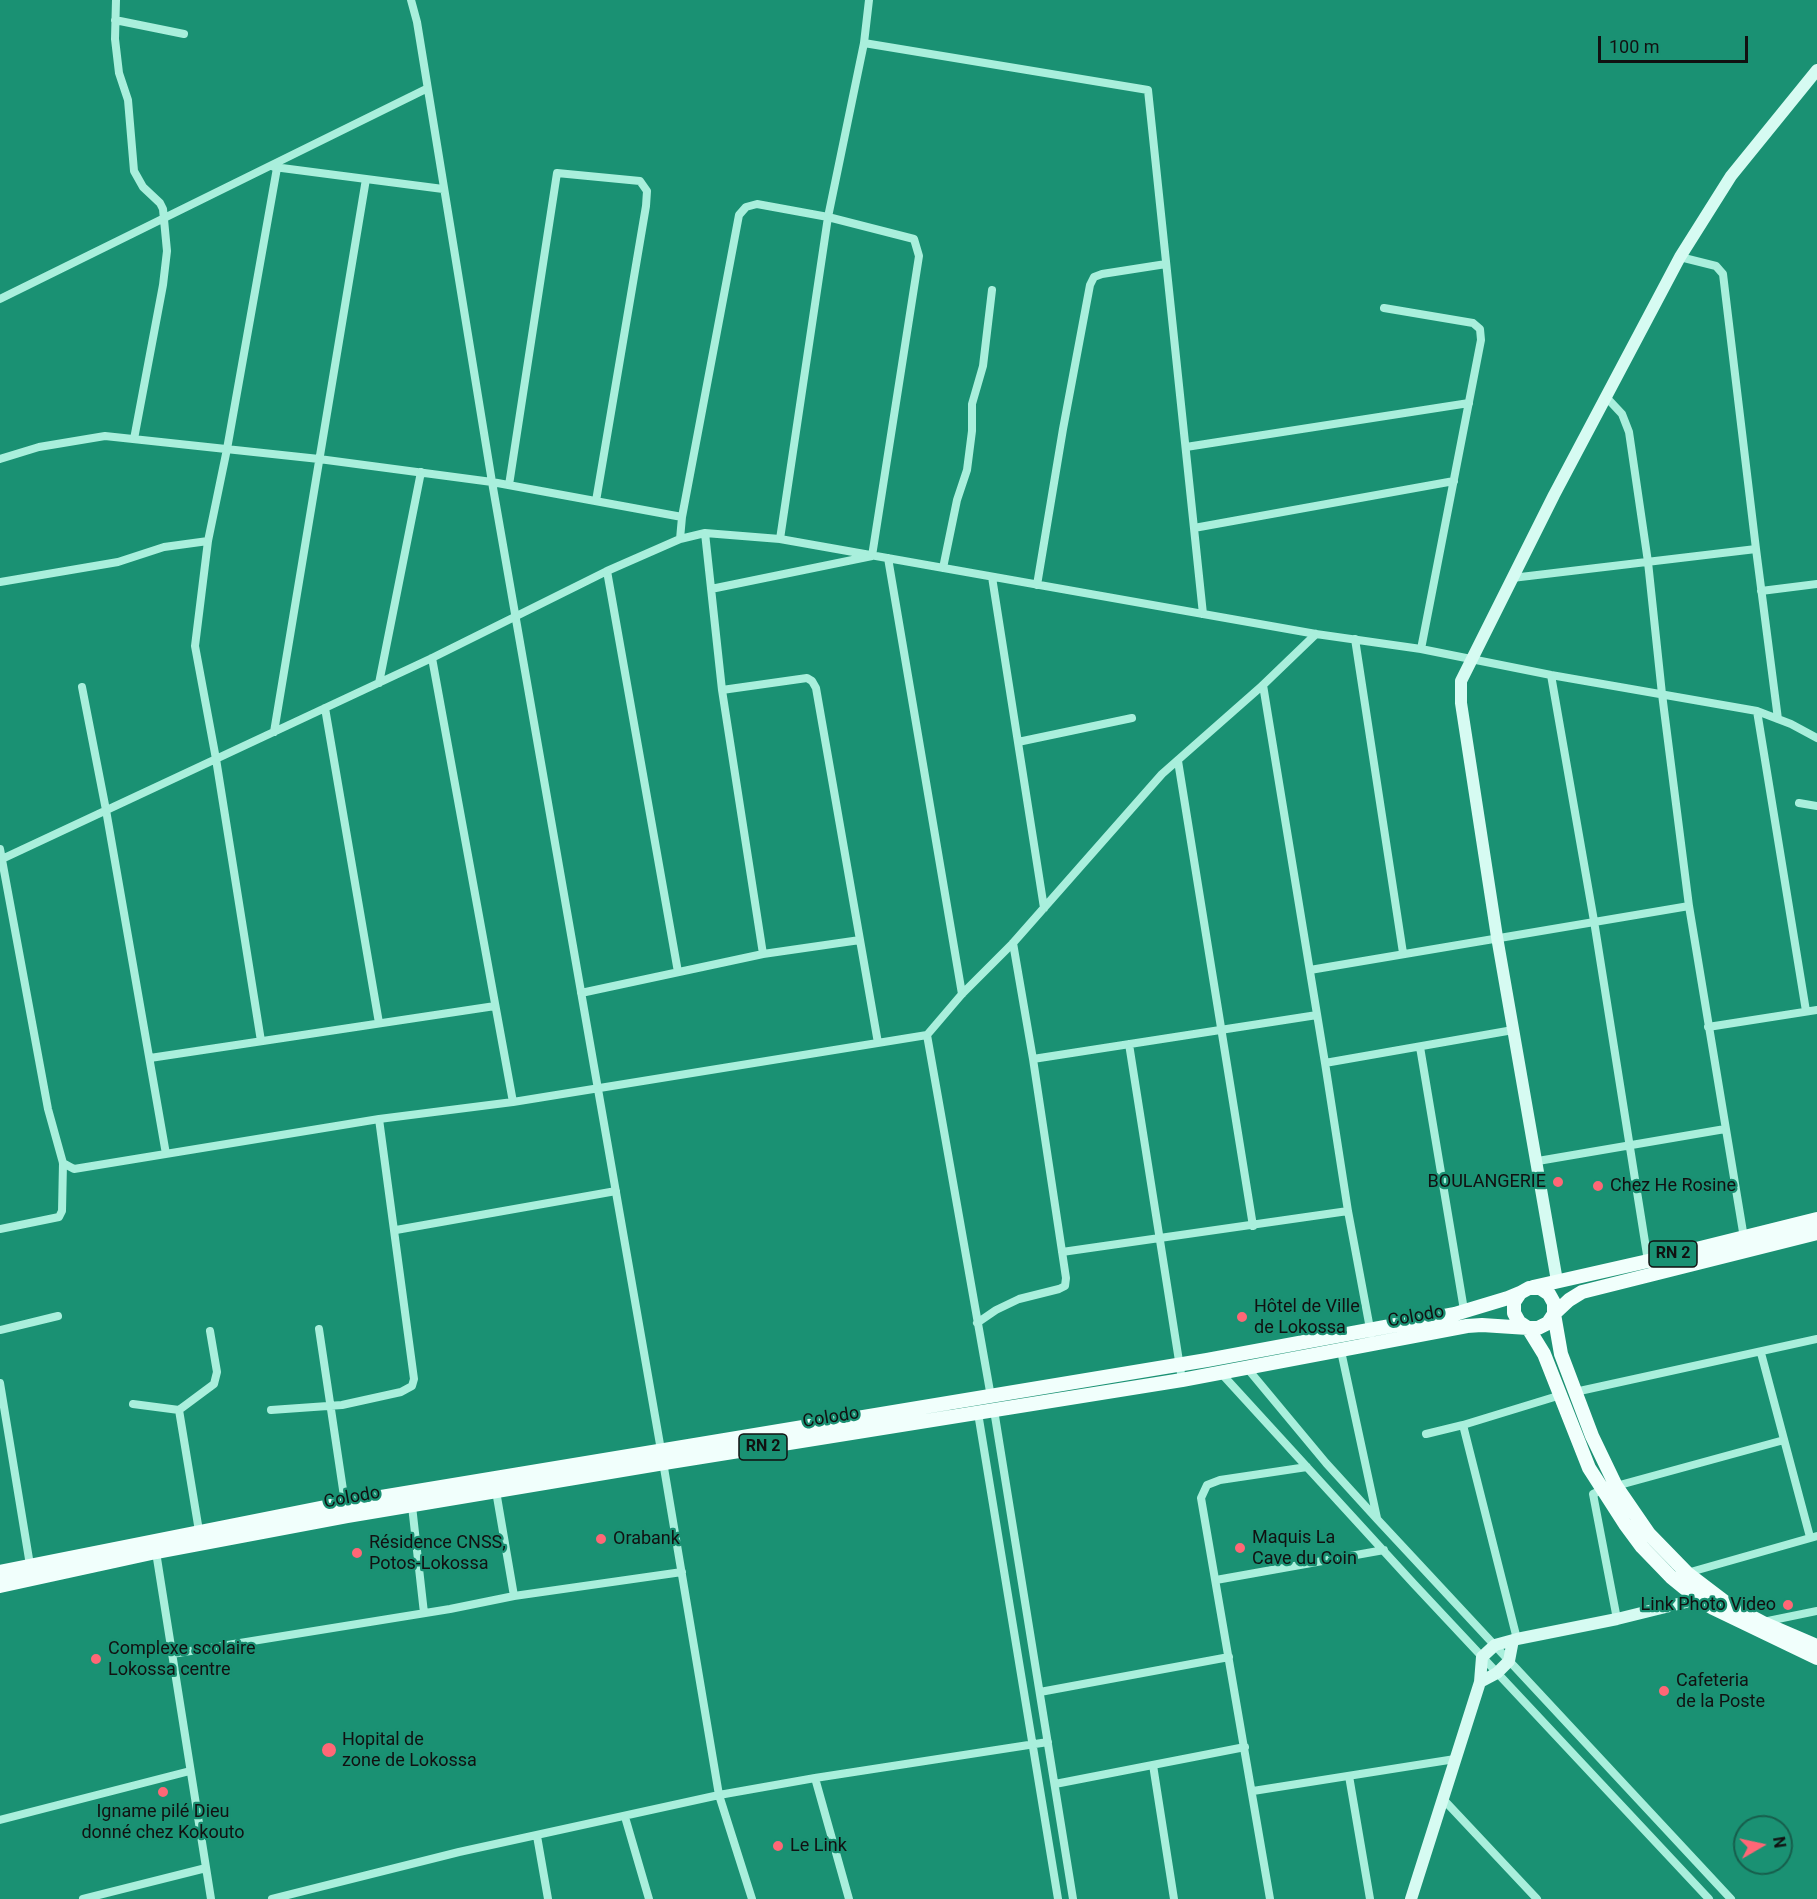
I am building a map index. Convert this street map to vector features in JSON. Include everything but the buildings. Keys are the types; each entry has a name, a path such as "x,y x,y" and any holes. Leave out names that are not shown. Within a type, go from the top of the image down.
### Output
{"main road":[{"path":"1557,1281 1538,1161 1497,937 1460,691 1461,681 1648,314 1680,257 1731,176 1817,70"},
{"name":"RN 2","path":"1524,1290 1817,1219"},
{"name":"RN 2","path":"1554,1314 1582,1292 1817,1233"},
{"path":"1817,1646 1763,1623 1729,1605 1687,1573 1648,1534 1609,1488 1589,1468 1544,1354 1528,1328 1519,1322 1514,1313 1514,1302 1524,1290 1540,1288 1549,1294 1554,1303 1561,1354 1609,1488 1642,1547 1671,1577 1698,1599 1817,1658"},
{"name":"Colodo","path":"0,1586 156,1552 496,1491 662,1456 978,1413 992,1404 1179,1364 1464,1311 1508,1298 1524,1290"},
{"path":"1528,1328 1538,1328 1548,1323 1554,1314"},
{"name":"Colodo","path":"0,1572 345,1503 992,1404 1182,1380 1467,1326 1528,1328"},
{"path":"1411,1899 1480,1682 1482,1657 1495,1645 1698,1599"},
{"path":"1480,1682 1497,1673 1509,1661 1515,1640"}],"street":[{"path":"116,0 115,20 120,73 128,100 134,171 143,187 160,203 163,209 167,251 134,439"},
{"path":"411,0 417,22 426,89 492,482 719,1795 752,1899"},
{"path":"780,539 828,217 864,43 869,0"},
{"path":"115,20 184,34"},
{"path":"864,43 1148,90 1203,614"},
{"path":"0,299 164,217 273,167 426,89"},
{"path":"273,167 443,189"},
{"path":"261,1041 216,759 195,646 208,540 227,449 273,167"},
{"path":"508,485 558,173 640,181 647,191 646,206 596,501"},
{"path":"274,732 366,179"},
{"path":"680,538 682,517 739,215 746,207 757,204 828,217 914,239 920,256 872,556"},
{"path":"1680,257 1716,267 1723,274 1778,719"},
{"path":"1037,585 1090,285 1094,277 1102,274 1166,264"},
{"path":"943,568 957,500 967,470 972,432 972,404 983,366 992,290"},
{"path":"1384,308 1473,323 1480,329 1481,340 1421,649"},
{"path":"1606,398 1622,414 1626,422 1648,562 1689,906 1744,1238"},
{"path":"1186,447 1469,404"},
{"path":"0,459 39,447 105,436 421,472 492,482 682,517"},
{"path":"379,682 421,472"},
{"path":"1194,528 1454,481"},
{"path":"705,533 722,690 764,954"},
{"path":"1,860 432,658 607,571 680,538 705,533 780,539 1316,634 1421,649 1551,675 1757,711 1817,738"},
{"path":"0,582 118,562 164,547 208,540"},
{"path":"1512,578 1756,549"},
{"path":"711,589 872,556"},
{"path":"888,558 962,994"},
{"path":"607,571 678,972"},
{"path":"992,577 1044,908"},
{"path":"1761,591 1817,584"},
{"path":"63,1163 74,1169 379,1119 513,1102 927,1035 962,994 1013,943 1162,774 1263,685 1316,634"},
{"path":"1355,639 1403,953"},
{"path":"432,658 513,1102"},
{"path":"1551,675 1631,1144 1648,1261"},
{"path":"722,690 807,678 816,688 878,1043"},
{"path":"1263,685 1348,1211 1373,1344"},
{"path":"82,687 106,810 166,1154"},
{"path":"325,708 378,1023"},
{"path":"1757,711 1806,1011"},
{"path":"1018,742 1132,718"},
{"path":"1178,760 1253,1226"},
{"path":"1799,803 1817,806"},
{"path":"0,849 48,1109 63,1163 62,1211 59,1217 0,1229"},
{"path":"1310,970 1689,906"},
{"path":"581,993 764,954 860,940"},
{"path":"977,1323 1013,1301 1065,1286 1066,1278 1013,943"},
{"path":"150,1058 495,1005"},
{"path":"1708,1027 1817,1010"},
{"path":"1033,1059 1317,1015"},
{"path":"1325,1063 1513,1030"},
{"path":"927,1035 992,1404 1073,1899"},
{"path":"1129,1044 1182,1380"},
{"path":"1420,1047 1464,1311"},
{"path":"271,1410 332,1407 401,1392 411,1386 414,1380 396,1230 379,1119"},
{"path":"1538,1161 1725,1129"},
{"path":"396,1230 616,1191"},
{"path":"1062,1251 1348,1211"},
{"path":"0,1330 58,1316"},
{"path":"320,1329 345,1503"},
{"path":"133,1404 179,1410 214,1384 217,1372 210,1331"},
{"path":"1575,1392 1817,1339"},
{"path":"1341,1351 1377,1520"},
{"path":"1687,1573 1814,1536 1784,1440 1761,1353"},
{"path":"1247,1368 1377,1520 1731,1899"},
{"path":"1220,1372 1709,1899"},
{"path":"0,1383 30,1565"},
{"path":"1426,1434 1561,1395"},
{"path":"179,1410 199,1531"},
{"path":"978,1413 1058,1899"},
{"path":"1463,1425 1515,1640"},
{"path":"1617,1619 1593,1494 1784,1440"},
{"path":"1270,1899 1201,1498 1207,1485 1220,1480 1307,1467"},
{"path":"496,1491 514,1596"},
{"path":"412,1506 424,1612"},
{"path":"1216,1580 1384,1550"},
{"path":"156,1552 211,1899"},
{"path":"172,1654 514,1596 682,1572"},
{"path":"1763,1623 1817,1611"},
{"path":"1040,1692 1137,1672 1228,1657"},
{"path":"272,1899 459,1852 719,1795 1048,1742"},
{"path":"1055,1784 1245,1748"},
{"path":"1253,1791 1455,1759"},
{"path":"1153,1765 1174,1899"},
{"path":"0,1820 190,1771"},
{"path":"1349,1776 1370,1899"},
{"path":"815,1778 849,1899"},
{"path":"1443,1799 1536,1899"},
{"path":"625,1817 649,1899"},
{"path":"537,1836 548,1899"},
{"path":"83,1899 206,1868"}],"place":[{"name":"BOULANGERIE","path":"1558,1182"},
{"name":"Chez He Rosine","path":"1598,1186"},
{"name":"Hôtel de Ville de Lokossa","path":"1242,1317"},
{"name":"Orabank","path":"601,1539"},
{"name":"Maquis La Cave du Coin","path":"1240,1548"},
{"name":"Résidence CNSS, Potos-Lokossa","path":"357,1553"},
{"name":"Link Photo Video","path":"1788,1605"},
{"name":"Complexe scolaire Lokossa centre","path":"96,1659"},
{"name":"Cafeteria de la Poste","path":"1664,1691"},
{"name":"Hopital de zone de Lokossa","path":"329,1750"},
{"name":"Igname pilé Dieu donné chez Kokouto","path":"163,1792"},
{"name":"Le Link","path":"778,1846"}]}
